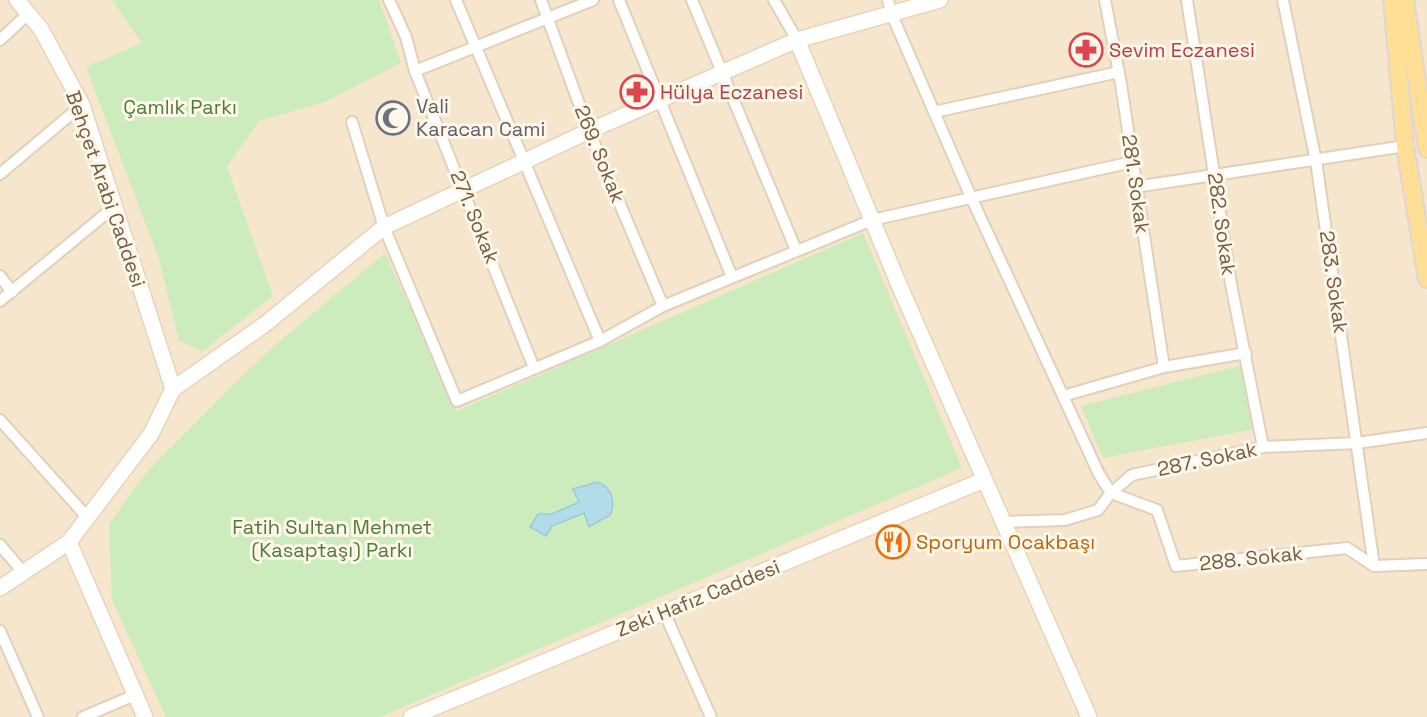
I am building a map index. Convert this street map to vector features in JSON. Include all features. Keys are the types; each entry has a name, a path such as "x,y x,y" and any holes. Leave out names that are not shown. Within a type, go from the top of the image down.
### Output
{"main road":[{"name":"Behçet Arabi Caddesi","path":"16,0 41,29 82,105 173,389"},
{"path":"0,588 69,542 151,434 173,389 264,325 384,227 464,188 797,40 890,7 940,0"},
{"path":"1392,0 1405,146 1427,279"},
{"path":"1405,0 1427,149"},
{"path":"797,40 984,480 1089,717"},
{"name":"Zeki Hafız Caddesi","path":"411,717 984,480"},
{"path":"69,542 145,717"}],"street":[{"name":"271. Sokak","path":"389,0 406,37 415,71 464,188 534,368"},
{"path":"456,0 600,341"},
{"name":"269. Sokak","path":"541,0 590,131 663,306"},
{"path":"415,71 474,45 593,0"},
{"path":"619,0 658,102 732,278"},
{"path":"692,0 796,250"},
{"path":"774,0 797,40"},
{"name":"281. Sokak","path":"1106,0 1164,368"},
{"name":"282. Sokak","path":"1187,0 1231,284 1263,447"},
{"name":"283. Sokak","path":"1283,0 1316,161 1374,566"},
{"path":"890,7 971,196 1099,474 1111,493"},
{"path":"0,40 28,14"},
{"path":"934,112 1119,72"},
{"path":"0,174 82,105"},
{"path":"352,122 384,227 457,401 600,341 663,306 872,220 971,196 1132,162"},
{"path":"1136,187 1215,173 1316,161 1405,146"},
{"path":"0,302 114,207"},
{"path":"0,276 12,292"},
{"path":"1063,396 1164,368 1246,353"},
{"path":"0,420 87,517"},
{"name":"287. Sokak","path":"1003,522 1065,520 1098,510 1111,493 1131,475 1263,447 1357,443 1427,433"},
{"name":"288. Sokak","path":"1111,493 1157,510 1176,566 1347,548 1374,566"},
{"path":"0,545 23,572"},
{"path":"1374,566 1427,564"},
{"path":"664,612 711,717"},
{"path":"0,631 38,717"},
{"path":"82,717 135,695"}],"shaded area":[{"path":"0,0 1427,0 1427,717 0,717"}],"green space":[{"name":"Çamlık Parkı","path":"112,0 379,0 401,63 325,102 259,121 227,167 273,296 203,351 179,341 159,259 86,67 142,43"},
{"name":"Fatih Sultan Mehmet (Kasaptaşı) Parkı","path":"863,233 962,468 380,717 166,717 112,600 109,524 149,469 267,352 385,253 457,411"},
{"path":"1243,365 1255,429 1103,458 1081,406"}],"water":[{"path":"597,482 606,487 611,496 613,505 610,515 589,527 584,513 552,526 546,536 530,527 538,514 552,514 579,502 573,489"}],"place":[{"name":"Sevim Eczanesi","path":"1086,50"},
{"name":"Hülya Eczanesi","path":"637,92"},
{"name":"Vali Karacan Cami","path":"393,118"},
{"name":"Sporyum Ocakbaşı","path":"893,542"}]}
